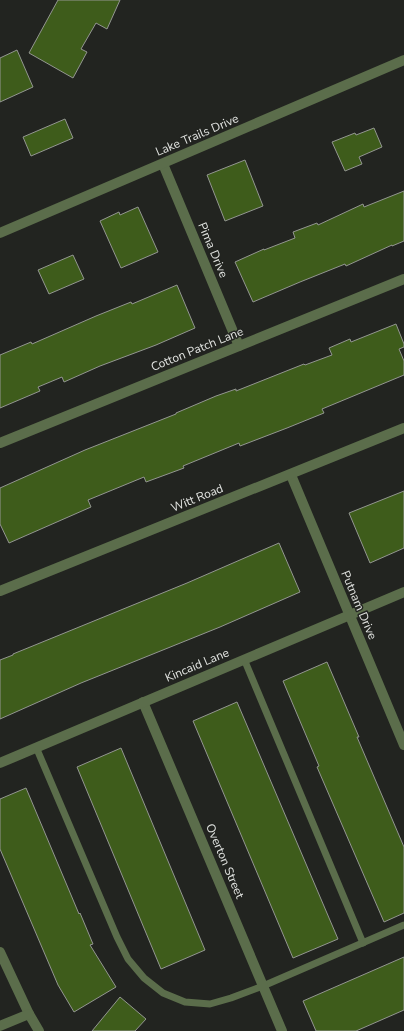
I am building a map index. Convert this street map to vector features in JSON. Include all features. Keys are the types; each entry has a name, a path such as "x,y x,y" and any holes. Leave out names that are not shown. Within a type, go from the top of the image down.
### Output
{"street":[{"name":"Lake Trails Drive","path":"0,233 404,60"},
{"name":"Pima Drive","path":"163,164 239,346"},
{"name":"Cotton Patch Lane","path":"0,443 404,279"},
{"name":"Witt Road","path":"0,591 291,475 404,428"},
{"name":"Putnam Drive","path":"291,475 404,745"},
{"name":"Kincaid Lane","path":"0,763 404,592"},
{"name":"Overton Street","path":"143,702 282,1031"},
{"path":"0,952 29,1014 39,1031"},
{"path":"0,1026 29,1014"}],"lane":[{"path":"244,659 363,943"},
{"path":"36,747 117,937 128,959 144,978 163,993 185,1002 210,1004 232,998 404,925"}],"building":[{"path":"58,0 120,0 107,29 96,23 81,49 87,52 73,78 29,53"},
{"path":"17,50 33,87 0,102 0,58"},
{"path":"65,119 73,138 31,156 23,137"},
{"path":"374,128 382,147 359,157 362,164 345,171 332,142 355,133 356,135"},
{"path":"245,160 263,206 225,221 207,175"},
{"path":"404,191 404,241 346,266 345,264 253,302 235,262 264,249 295,238 293,232 317,223 318,225 363,204 364,207"},
{"path":"138,207 158,252 121,268 100,221 119,212 120,215"},
{"path":"73,255 84,279 49,294 38,270"},
{"path":"177,285 195,328 64,382 62,377 38,387 40,391 0,408 0,355 31,342 32,344 96,316 131,302 132,304"},
{"path":"396,324 404,344 404,347 399,349 404,361 404,375 322,409 324,413 287,428 240,446 239,443 183,466 184,468 146,482 144,477 88,500 91,507 9,543 0,524 0,488 85,450 176,414 216,396 236,389 236,391 304,364 305,365 332,355 329,348 350,339 351,342"},
{"path":"404,491 404,548 370,563 349,513"},
{"path":"279,543 300,592 220,627 81,683 0,719 0,660 187,583"},
{"path":"327,662 404,847 404,913 384,922 317,767 319,766 283,681"},
{"path":"237,702 338,939 293,958 193,721"},
{"path":"121,748 205,950 161,969 77,767"},
{"path":"26,788 93,944 90,945 116,987 74,1012 58,985 0,849 0,799"},
{"path":"404,957 404,1010 356,1031 316,1031 303,1001"},
{"path":"120,997 146,1019 135,1031 92,1031"}]}
